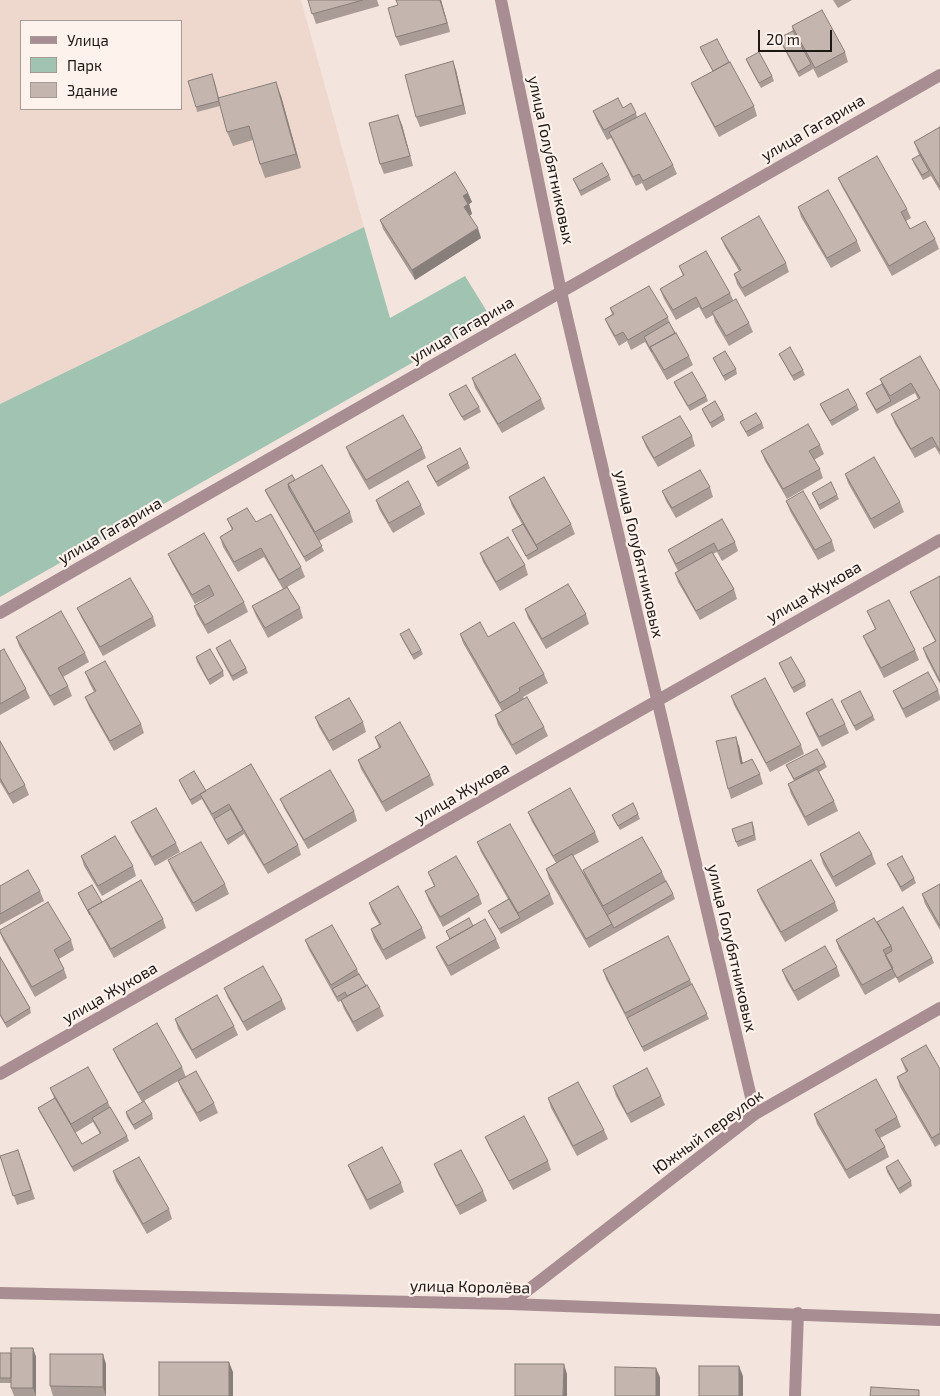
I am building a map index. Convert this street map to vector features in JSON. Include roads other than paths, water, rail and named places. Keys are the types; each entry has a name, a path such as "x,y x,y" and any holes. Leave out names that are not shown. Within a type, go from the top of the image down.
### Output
{"street":[{"name":"улица Голубятниковых","path":"501,0 561,292 755,1114"},
{"name":"улица Гагарина","path":"0,613 940,75"},
{"name":"улица Жукова","path":"0,1074 940,540"},
{"name":"Южный переулок","path":"510,1304 755,1114 940,1008"},
{"name":"улица Королёва","path":"0,1293 510,1304 798,1313 940,1320"},
{"path":"795,1396 798,1313"}]}
